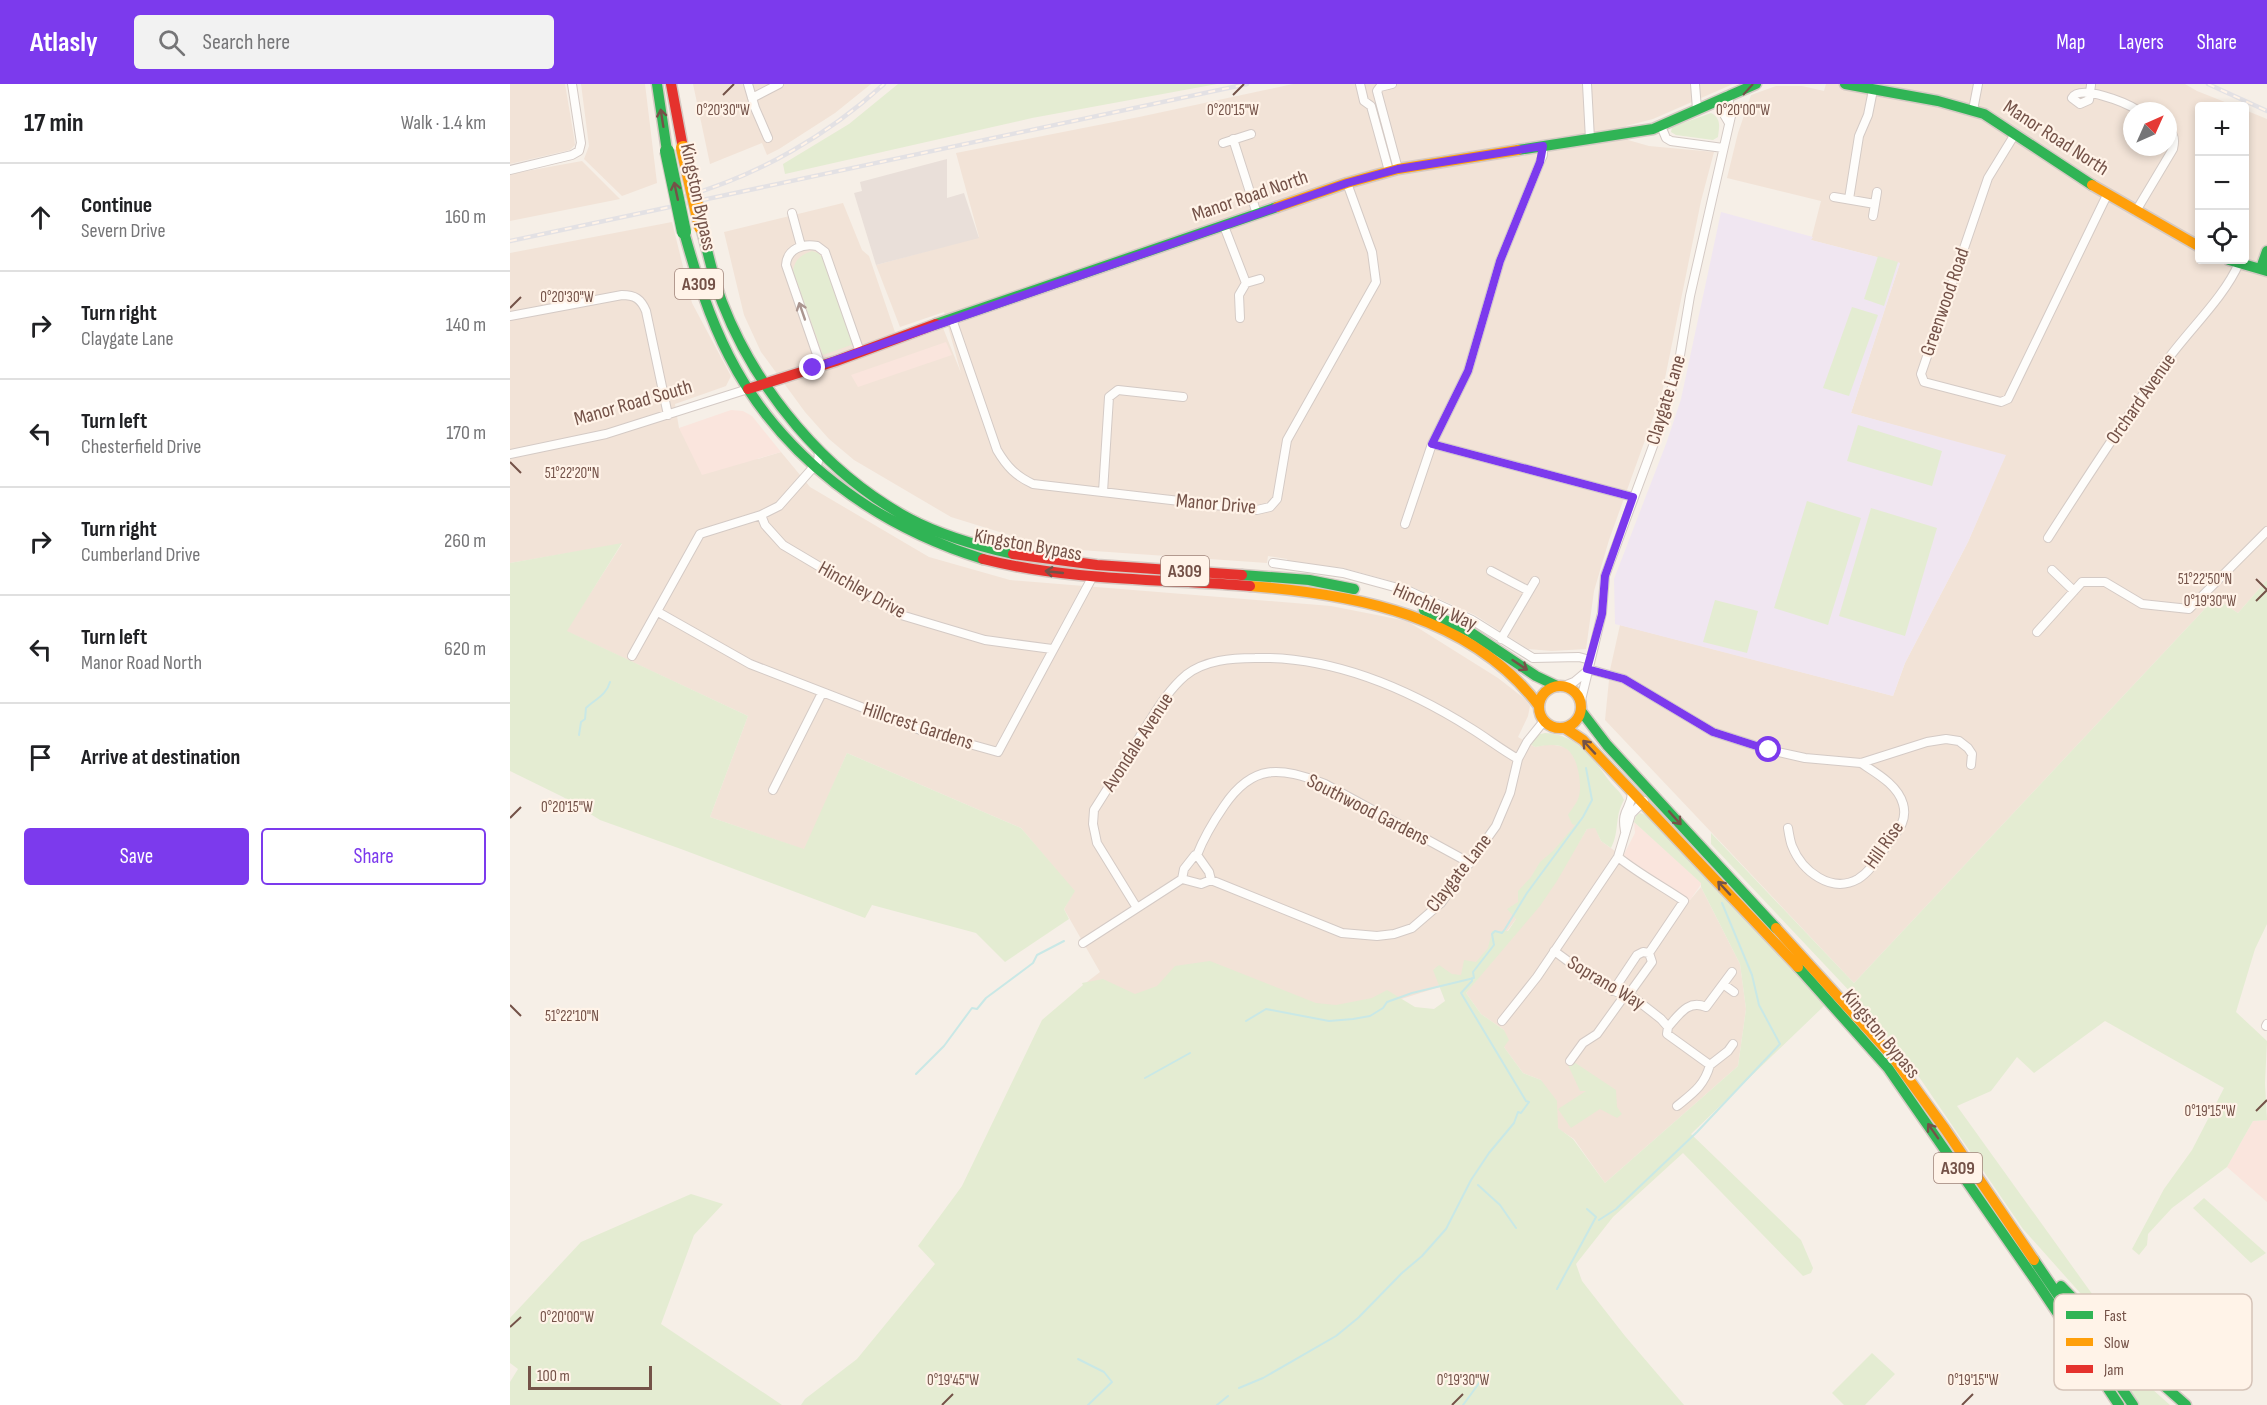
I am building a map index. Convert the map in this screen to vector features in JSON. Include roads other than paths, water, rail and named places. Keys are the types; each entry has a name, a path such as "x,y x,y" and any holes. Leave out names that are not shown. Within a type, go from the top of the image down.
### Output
{"main road":[{"name":"Kingston Bypass","path":"657,84 667,151 684,232 706,308 718,335 748,389 783,437 812,466 866,506 929,540 959,552 997,562 1039,570 1093,576 1309,591 1354,597 1386,606 1451,633 1488,656 1529,691 1539,706"},
{"name":"Kingston Bypass","path":"671,84 701,226 722,302 766,383 819,451 847,478 897,513 965,543 1023,556 1075,563 1267,576 1345,586 1394,599 1440,617 1490,644 1536,676 1560,686"},
{"name":"Manor Road North","path":"766,383 821,366 1347,183 1394,170 1661,126 1756,84"},
{"name":"Manor Road North","path":"1845,84 1984,114 2107,195 2161,223 2195,244"},
{"path":"2244,264 2264,270 2267,251"},
{"path":"722,302 724,316 733,339 752,376 753,381 748,389"},
{"path":"766,383 763,393 765,398 812,466"},
{"name":"Manor Road South","path":"748,389 766,383"},
{"path":"1560,686 1575,692 1581,706 1578,720 1565,728 1556,728 1544,721 1539,706 1545,692 1560,686"},
{"name":"Kingston Bypass","path":"1581,706 1594,730 1846,1003 1892,1056 2029,1251"},
{"name":"Kingston Bypass","path":"1565,728 1583,740 1779,946 1888,1068 2054,1308"},
{"path":"2029,1251 2058,1294"},
{"name":"A309","path":"2029,1251 2070,1294"},
{"name":"Kingston Bypass","path":"2109,1390 2119,1405"},
{"path":"2123,1390 2133,1405"},
{"name":"A309","path":"2169,1390 2186,1405"}],"street":[{"path":"510,170 572,155 579,151 581,143 572,84"},
{"path":"748,84 768,138"},
{"path":"752,98 779,84"},
{"path":"1360,84 1364,101 1371,106 1394,170"},
{"path":"1392,84 1380,87 1377,91 1394,170"},
{"path":"1587,84 1590,139"},
{"path":"1695,84 1697,109"},
{"path":"1973,110 1978,84"},
{"path":"2091,85 2107,90 2125,102"},
{"path":"1849,199 1859,136 1868,115 1873,90"},
{"path":"1722,98 1729,123"},
{"name":"Claygate Lane","path":"1581,706 1587,670 1602,614 1605,576 1660,427 1678,367 1690,296 1731,116 1722,98"},
{"path":"1661,126 1666,138 1671,141 1723,148"},
{"path":"1223,143 1251,134"},
{"name":"Greenwood Road","path":"2015,134 1988,178 1921,374 1924,382 2001,402 2008,399 2107,195"},
{"path":"1233,139 1257,214"},
{"path":"1405,524 1432,444 1468,371 1500,261 1540,162 1543,146"},
{"path":"2136,211 2168,156"},
{"name":"Manor Drive","path":"952,319 997,450 1006,465 1018,477 1033,484 1257,510 1270,507 1277,499 1287,440 1376,282 1372,252 1347,183"},
{"path":"1873,216 1877,192"},
{"path":"1834,197 1875,204"},
{"path":"792,213 801,246"},
{"path":"1224,226 1246,283"},
{"path":"821,366 786,265 788,256 801,246 817,246 825,252 860,352"},
{"name":"Orchard Avenue","path":"2048,538 2138,400 2234,276 2234,264"},
{"path":"1239,318 1239,295 1246,283 1260,279"},
{"path":"510,316 632,295 642,302 646,311 668,415"},
{"name":"Manor Road South","path":"510,454 606,434 748,389"},
{"path":"1102,492 1109,397 1118,390 1183,397"},
{"path":"1432,444 1633,497"},
{"path":"632,656 700,534 761,515 779,506 819,457 819,451"},
{"name":"Hinchley Drive","path":"761,515 765,525 783,545 901,615 985,640 1052,649"},
{"path":"2037,632 2082,582 2105,582 2142,604 2189,609 2267,531"},
{"name":"Hinchley Way","path":"1273,563 1343,573 1409,591 1472,620 1533,658 1579,657 1590,660"},
{"path":"2052,570 2074,591"},
{"path":"1491,571 1529,591"},
{"name":"Hillcrest Gardens","path":"658,612 750,664 923,731 998,752 1093,576"},
{"path":"1501,639 1535,580"},
{"name":"Avondale Avenue","path":"1137,908 1097,843 1093,824 1094,810 1160,704 1188,673 1205,666 1222,660 1276,657 1334,666 1377,680 1419,698 1518,759"},
{"path":"1560,686 1574,682 1587,670 1624,679 1713,732 1769,750 1805,758 1861,763 1917,745 1946,739 1959,741 1968,748 1972,754 1971,765"},
{"path":"773,789 822,693"},
{"name":"Claygate Lane","path":"1182,879 1193,884 1211,880 1342,933 1377,936 1394,934 1412,928 1434,911 1496,826 1504,810 1518,759 1530,736 1544,721"},
{"path":"1502,1021 1537,977 1618,857 1631,814 1642,804 1647,795 1626,772 1617,755"},
{"name":"Hill Rise","path":"1788,828 1792,846 1813,875 1828,882 1844,883 1856,879 1869,870 1901,827 1905,817 1903,802 1893,787 1861,763"},
{"name":"Southwood Gardens","path":"1197,855 1205,836 1232,794 1244,782 1261,773 1276,771 1303,776 1325,784 1470,862"},
{"path":"1626,835 1623,817 1624,811 1630,804 1632,793"},
{"path":"1083,943 1182,879 1184,869 1191,858 1197,855 1211,880"},
{"path":"1618,857 1648,880 1661,884 1684,901 1649,953"},
{"name":"Soprano Way","path":"1554,951 1612,991 1627,995 1661,1019 1668,1027 1667,1034 1710,1065"},
{"path":"1612,991 1637,955 1642,952 1649,953"},
{"path":"1570,1061 1583,1043 1597,1034 1652,962 1649,953"},
{"path":"1668,1027 1686,1008 1694,1004 1706,1006 1732,972"},
{"path":"1723,984 1734,992"},
{"path":"1677,1106 1698,1090 1706,1078 1710,1065 1724,1055 1733,1044"}],"waterway":[{"path":"579,735 586,708 603,694 610,682"},
{"path":"1246,1021 1266,1009 1329,1021 1370,1016 1383,1008 1387,1002 1412,993 1474,978 1473,972 1494,945 1492,934 1495,931 1502,933 1527,893 1583,817 1592,800 1586,768"},
{"path":"1599,1220 1616,1209 1697,1132 1780,1044 1759,1005 1752,975 1722,903"},
{"path":"916,1074 944,1046 972,1008 977,1009 986,998 1033,963 1037,955 1064,941"},
{"path":"1239,1388 1263,1378 1336,1336 1358,1318 1422,1256 1446,1229 1471,1180 1489,1153 1514,1123 1518,1112 1521,1113 1529,1102 1526,1101 1461,993 1472,978"},
{"path":"1145,1078 1190,1053"},
{"path":"1478,1185 1500,1205 1516,1228"},
{"path":"1557,1289 1596,1217 1587,1209"},
{"path":"1078,1359 1104,1372 1112,1382 1088,1405"},
{"path":"1463,1405 1488,1371"},
{"path":"1217,1405 1228,1396"}],"railway":[{"path":"686,196 740,177 791,151 840,120 884,84"},
{"path":"510,241 1247,84"},
{"path":"2208,84 2267,111"}]}
